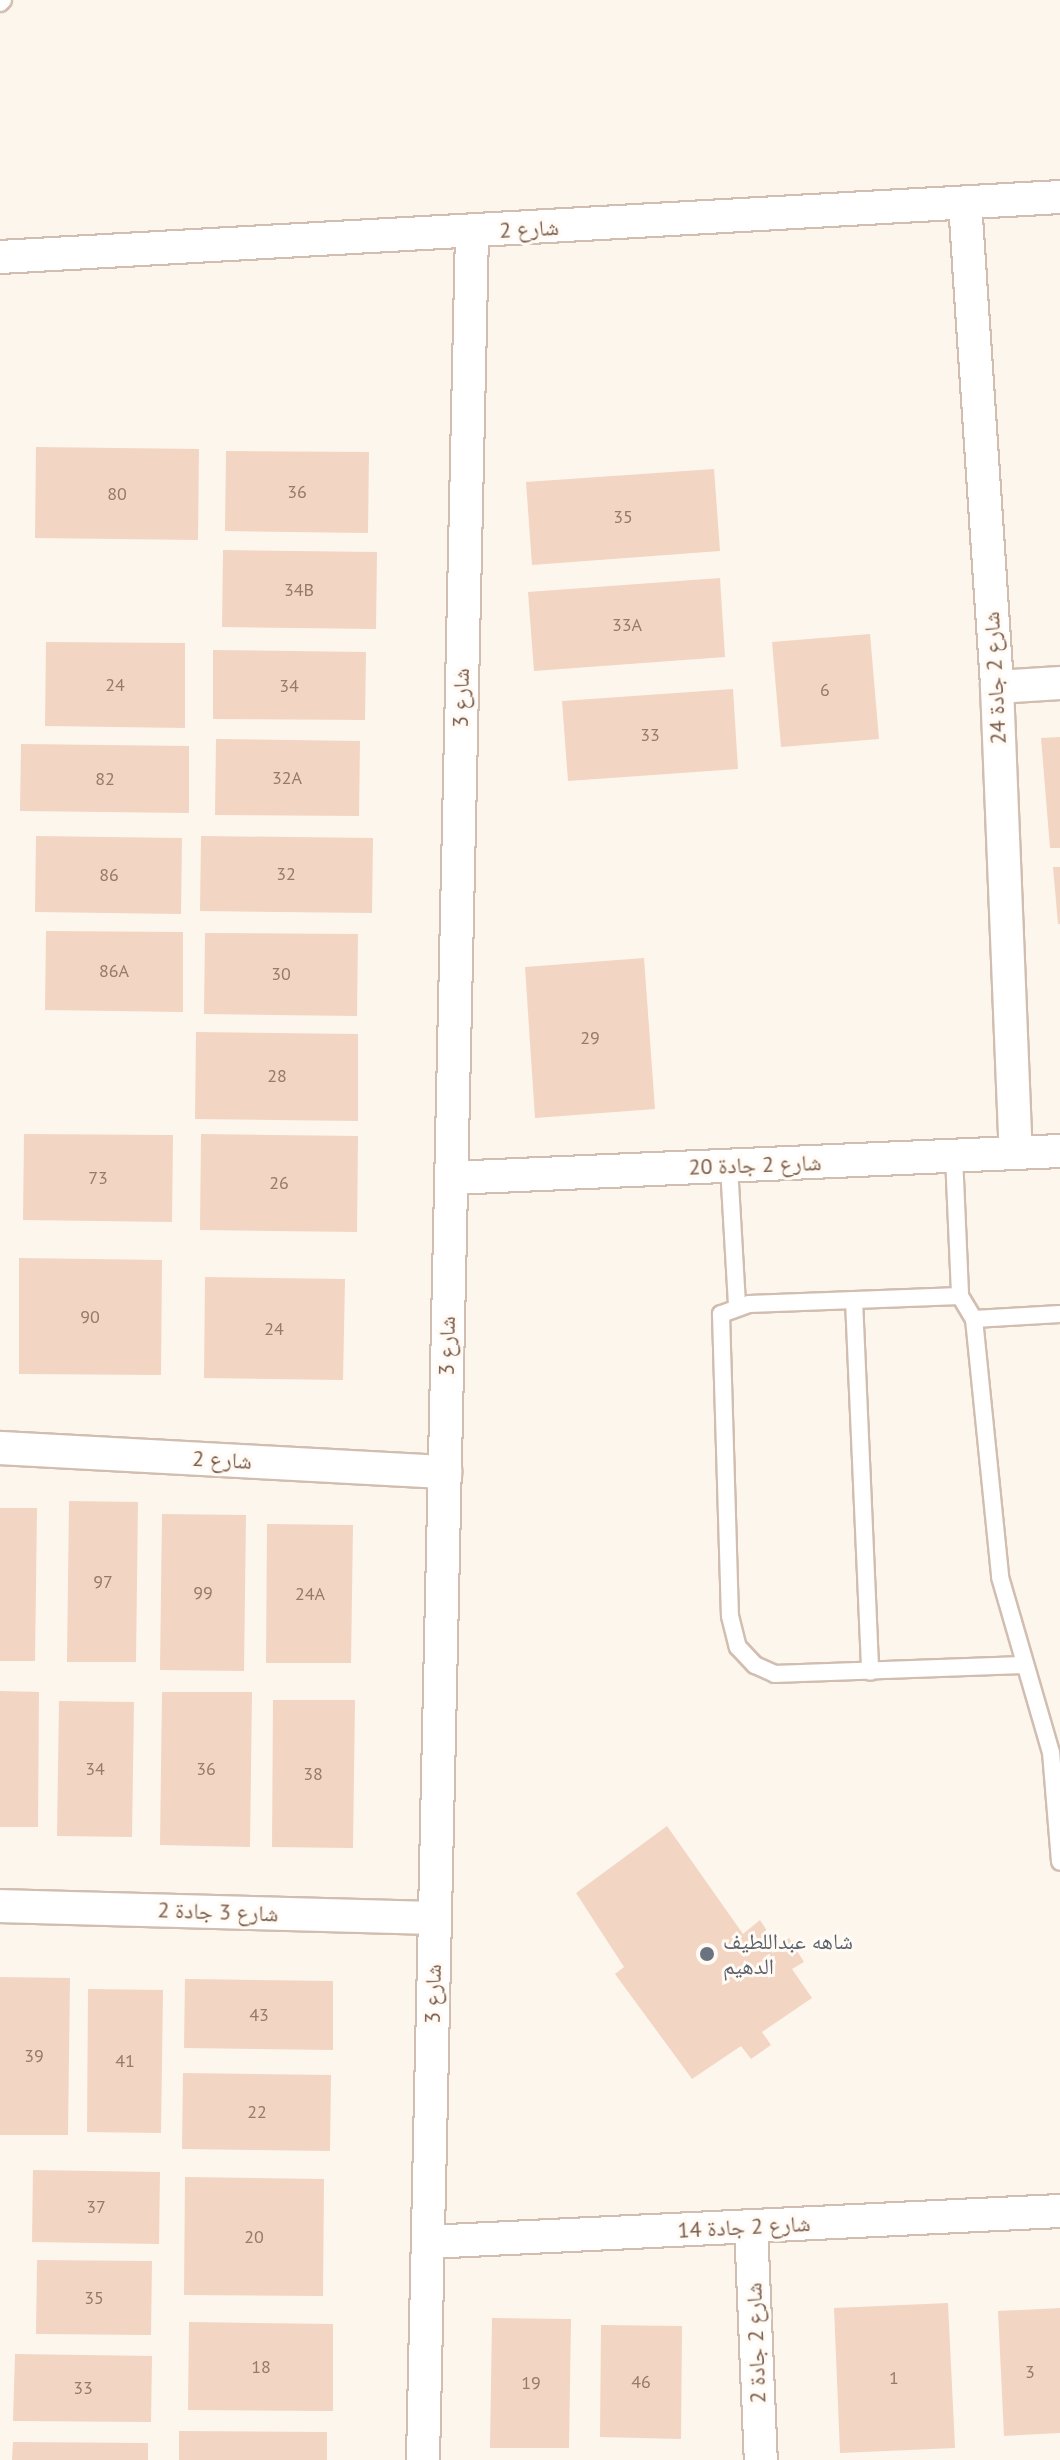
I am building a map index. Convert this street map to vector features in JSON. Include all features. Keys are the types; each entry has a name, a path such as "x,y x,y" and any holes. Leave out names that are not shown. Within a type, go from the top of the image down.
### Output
{"street":[{"name":"شارع 2","path":"0,257 1060,197"},
{"name":"شارع 2 جادة 24","path":"965,203 997,687 1016,1153"},
{"name":"شارع 3","path":"423,2460 472,232"},
{"path":"997,687 1060,683"},
{"name":"شارع 2 جادة 20","path":"451,1178 1060,1151"},
{"name":"شارع 2","path":"0,1448 445,1472"},
{"name":"شارع 3 جادة 2","path":"0,1906 435,1918"},
{"name":"شارع 2 جادة 14","path":"428,2242 1060,2211"},
{"name":"شارع 2 جادة 2","path":"751,2226 761,2460"}],"lane":[{"path":"954,1156 960,1296 974,1319 1000,1577 1022,1665 1051,1752 1060,1862"},
{"path":"729,1166 737,1305"},
{"path":"960,1296 737,1305 721,1314 718,1336 730,1616 738,1647 755,1665 775,1674 1022,1665"},
{"path":"854,1300 870,1672"},
{"path":"974,1319 1060,1314"}],"building":[{"path":"36,447 199,449 198,540 35,538"},
{"path":"226,451 369,452 368,533 225,531"},
{"path":"714,469 720,551 532,565 526,482"},
{"path":"223,550 377,552 376,629 222,627"},
{"path":"720,578 725,657 534,671 528,592"},
{"path":"870,634 879,739 781,747 772,642"},
{"path":"46,642 185,643 185,728 45,726"},
{"path":"213,650 366,652 365,720 213,719"},
{"path":"733,689 738,769 568,781 562,701"},
{"path":"1060,737 1060,848 1050,848 1041,738"},
{"path":"216,739 360,741 359,816 215,815"},
{"path":"21,744 189,746 189,813 20,811"},
{"path":"36,836 182,838 181,914 35,912"},
{"path":"201,836 373,838 372,913 200,911"},
{"path":"1053,867 1060,867 1060,924 1058,924"},
{"path":"46,931 183,932 183,1012 45,1010"},
{"path":"205,933 358,934 357,1016 204,1014"},
{"path":"644,958 655,1109 535,1118 525,967"},
{"path":"196,1032 358,1034 358,1121 195,1119"},
{"path":"24,1134 173,1135 172,1222 23,1220"},
{"path":"201,1134 358,1136 357,1232 200,1230"},
{"path":"19,1258 162,1260 161,1375 19,1374"},
{"path":"205,1277 345,1279 343,1380 204,1378"},
{"path":"69,1501 138,1502 136,1662 67,1662"},
{"path":"0,1508 37,1508 35,1661 0,1661"},
{"path":"162,1514 246,1515 244,1671 160,1670"},
{"path":"267,1524 353,1525 351,1663 266,1663"},
{"path":"0,1691 39,1692 38,1827 0,1827"},
{"path":"162,1692 252,1692 250,1847 160,1845"},
{"path":"273,1700 355,1700 353,1848 272,1847"},
{"path":"59,1701 134,1702 132,1837 57,1836"},
{"name":"شاهه عبداللطيف الدهيم","path":"667,1826 743,1934 760,1920 777,1946 789,1938 804,1962 792,1969 812,1998 762,2032 771,2045 751,2059 741,2046 692,2079 615,1974 624,1967 576,1893"},
{"path":"0,1977 70,1978 68,2135 0,2135"},
{"path":"185,1979 333,1981 333,2050 184,2048"},
{"path":"88,1989 163,1990 161,2133 87,2132"},
{"path":"183,2073 331,2075 330,2151 182,2149"},
{"path":"33,2170 160,2172 159,2244 32,2242"},
{"path":"185,2177 324,2179 323,2296 184,2295"},
{"path":"37,2260 152,2261 151,2335 36,2334"},
{"path":"948,2303 955,2448 840,2453 834,2308"},
{"path":"1060,2308 1060,2433 1004,2436 998,2311"},
{"path":"492,2318 571,2319 569,2448 490,2448"},
{"path":"189,2322 333,2324 333,2411 188,2410"},
{"path":"601,2325 682,2326 681,2439 600,2437"},
{"path":"15,2354 152,2356 151,2422 13,2421"},
{"path":"179,2431 327,2432 327,2460 179,2460"},
{"path":"13,2442 148,2443 148,2460 12,2460"}],"place":[{"name":"شاهه عبداللطيف الدهيم","path":"707,1954"}]}
